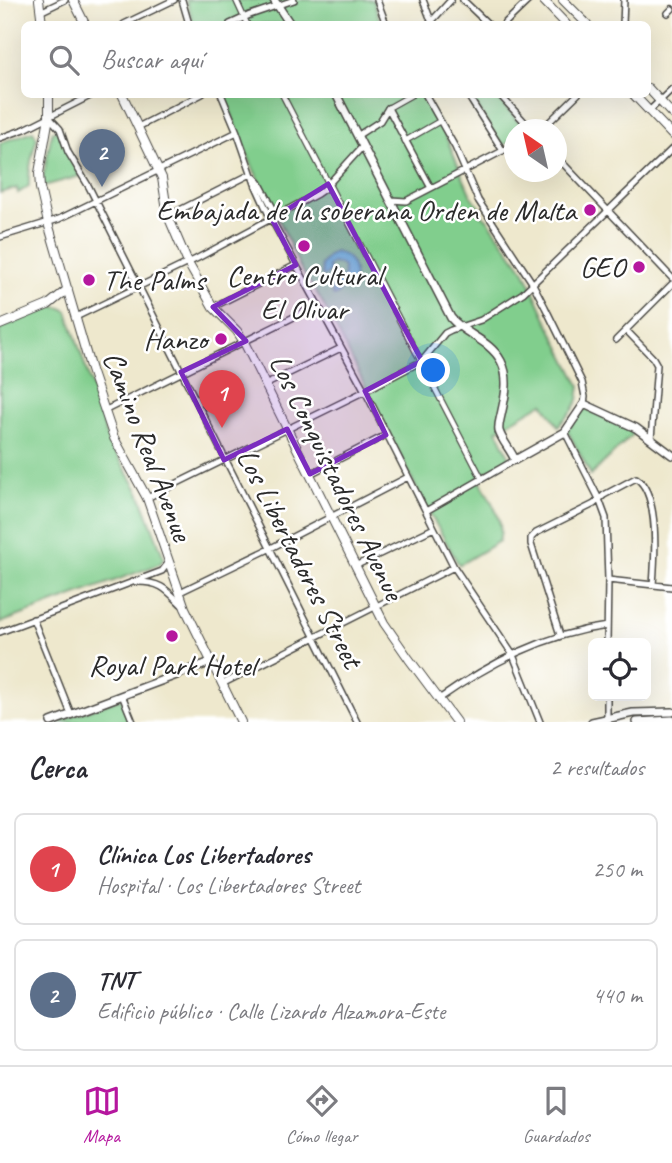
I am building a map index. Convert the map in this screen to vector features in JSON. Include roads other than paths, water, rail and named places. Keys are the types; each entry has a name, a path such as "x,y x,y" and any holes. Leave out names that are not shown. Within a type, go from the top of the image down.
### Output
{"main road":[{"path":"39,0 42,21"},
{"path":"73,0 84,21"},
{"path":"543,0 563,21"},
{"path":"563,0 583,21"},
{"path":"651,92 672,114"},
{"name":"Camino Real Avenue","path":"49,98 49,117 39,173 40,188 104,411 114,438 147,498 186,608 241,722"},
{"name":"Los Conquistadores Avenue","path":"123,98 159,170 164,184 168,216 188,263 213,307 244,342 393,638 456,722"},
{"path":"637,98 672,135"},
{"path":"0,325 48,305 68,289"},
{"path":"48,305 61,305 75,314"}],"street":[{"path":"40,12 65,0"},
{"path":"130,21 174,0"},
{"path":"183,0 189,21"},
{"path":"236,0 246,21"},
{"path":"237,21 276,3 294,0"},
{"path":"377,0 385,21"},
{"path":"423,0 431,21"},
{"path":"434,21 451,0"},
{"path":"463,0 485,21"},
{"path":"507,21 529,0"},
{"path":"623,21 624,0"},
{"path":"276,3 288,21"},
{"path":"649,111 672,89"},
{"path":"0,138 86,98"},
{"path":"138,127 194,98"},
{"path":"223,98 251,174 272,219 365,391 454,567 513,654 540,722"},
{"path":"284,98 482,479"},
{"path":"338,98 451,318 460,328 489,347 502,364 507,391 498,428 515,460"},
{"path":"357,136 380,121 388,108 406,98"},
{"path":"426,511 565,432 584,404 585,397 582,382 533,284 485,211 455,147 427,98"},
{"path":"391,200 406,201 503,151 470,98"},
{"path":"503,98 521,119"},
{"path":"552,119 574,98"},
{"path":"388,108 430,188"},
{"name":"Los Libertadores Street","path":"49,117 60,129 68,152 96,201 357,722"},
{"path":"405,141 440,121"},
{"path":"0,237 48,223 237,132"},
{"path":"75,314 138,288 317,194 362,147"},
{"path":"147,498 422,362 445,333 481,320 517,298 672,149"},
{"path":"567,168 672,278"},
{"path":"251,174 259,182 276,213 281,214"},
{"path":"168,216 251,174"},
{"path":"213,307 296,265"},
{"path":"616,340 672,284"},
{"path":"104,411 317,305"},
{"path":"626,330 657,365 651,439"},
{"path":"265,385 341,348"},
{"path":"584,404 632,426 672,455"},
{"path":"565,432 606,518 607,638"},
{"path":"310,474 386,435"},
{"path":"180,592 408,477"},
{"path":"560,635 531,538 594,504 634,478 640,480 649,499 653,519 653,584"},
{"path":"355,566 434,528"},
{"path":"0,632 162,571 169,562"},
{"path":"222,684 454,567"},
{"path":"608,580 672,587"},
{"path":"134,582 160,585 186,608"},
{"path":"33,620 71,715"},
{"path":"438,699 513,654 560,635 607,626"},
{"path":"51,722 211,662"},
{"path":"122,695 132,722"},
{"path":"607,701 607,718"},
{"path":"592,722 633,713 672,712"},
{"path":"637,722 672,720"}],"water":[{"path":"335,252 349,259 354,277 348,288 341,289 334,296 333,287 327,280 331,278 335,284 342,279 343,267 332,263 328,266 330,272 325,276 322,275 321,265"}],"place":[{"name":"TNT","path":"102,187"},
{"name":"Embajada de la soberana Orden de Malta","path":"590,210"},
{"name":"Centro Cultural El Olivar","path":"304,246"},
{"name":"GEO","path":"639,267"},
{"name":"The Palms","path":"89,280"},
{"name":"Hanzo","path":"221,339"},
{"name":"Clínica Los Libertadores","path":"222,428"},
{"name":"Royal Park Hotel","path":"172,636"}]}
